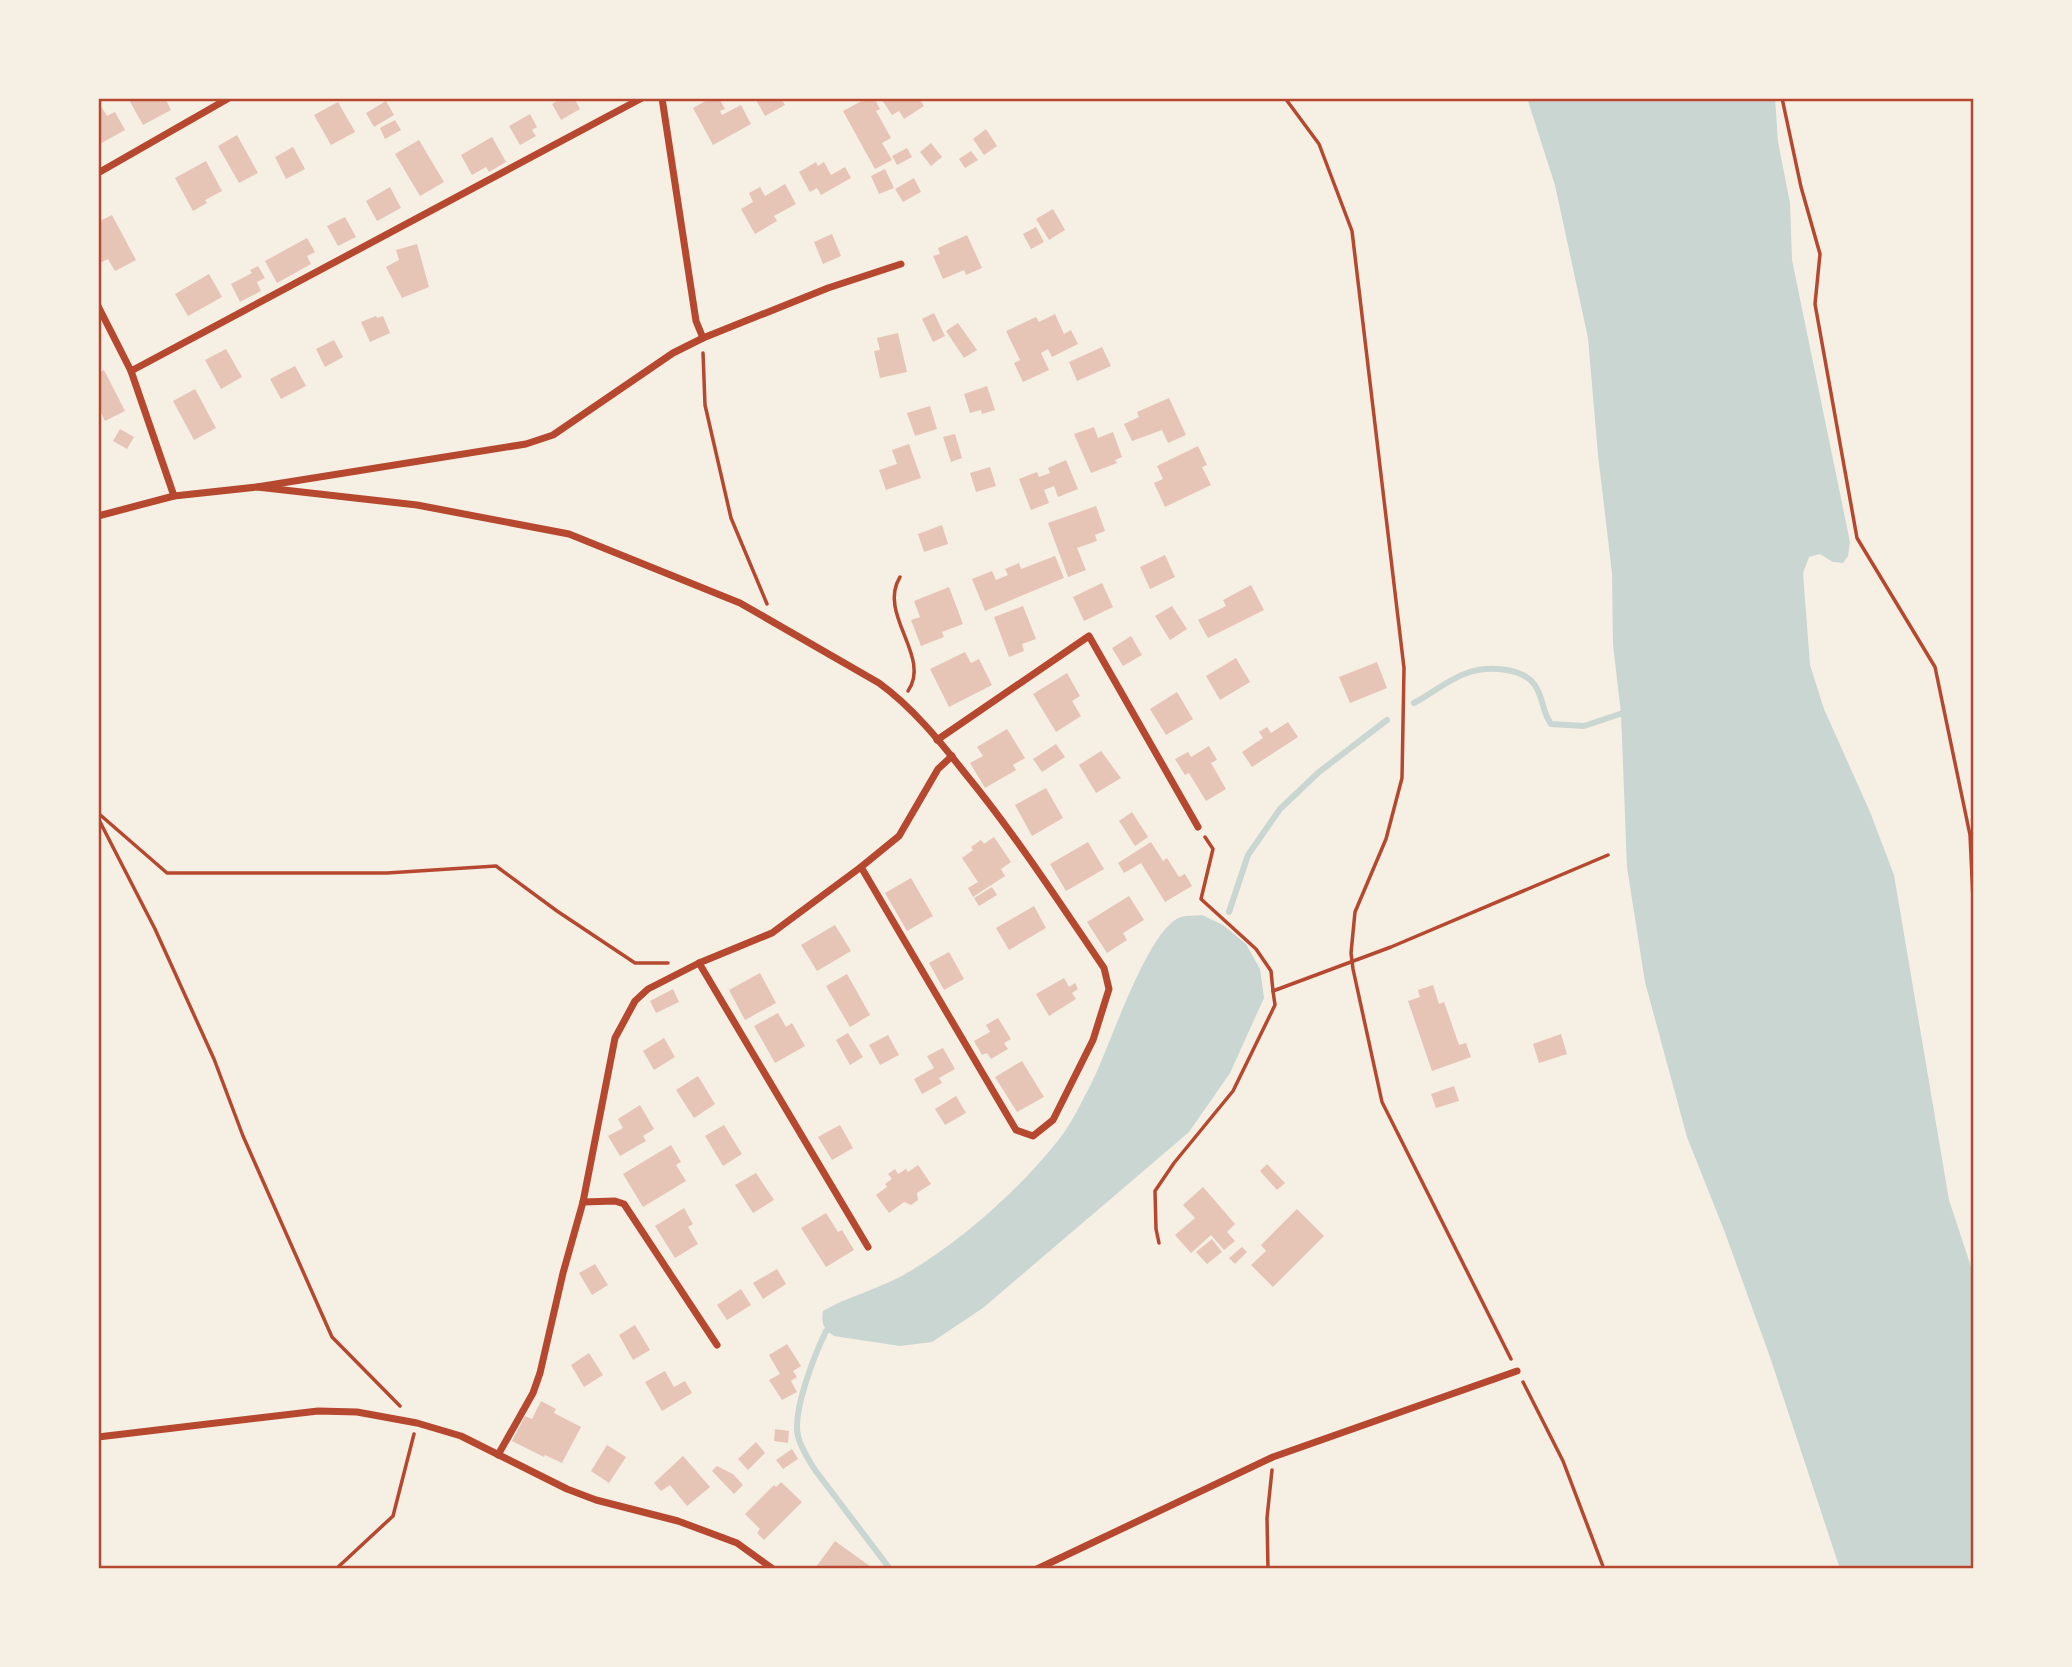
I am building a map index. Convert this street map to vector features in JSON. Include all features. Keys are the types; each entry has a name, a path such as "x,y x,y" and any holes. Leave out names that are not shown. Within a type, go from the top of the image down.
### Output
{"street":[{"path":"98,173 229,98"},
{"path":"131,371 642,98"},
{"path":"662,98 696,321 703,338"},
{"path":"98,516 174,496 257,488 527,444 553,435 673,353 703,338 828,288 901,264"},
{"path":"98,306 131,371 174,496"},
{"path":"257,488 417,505 569,534 740,603 880,683 901,699 997,813 1104,968 1107,977 1109,989 1093,1040 1053,1120 1033,1136 1016,1130 861,867"},
{"path":"937,740 1089,636 1198,827"},
{"path":"498,1455 533,1393 540,1373 583,1202 615,1038 635,1000 648,989 699,963 772,933 861,867 899,836 938,769 951,756"},
{"path":"699,963 868,1247"},
{"path":"583,1202 615,1201 624,1204 717,1345"},
{"path":"1037,1569 1273,1457 1517,1371"},
{"path":"98,1437 318,1411 358,1412 417,1423 461,1436 596,1500 678,1521 737,1544 773,1569"}],"path":[{"path":"1284,98 1319,144 1352,231 1404,668 1402,778 1386,839 1355,912 1352,961 1382,1101 1563,1461 1604,1569"},
{"path":"1782,98 1801,187 1820,254 1815,304 1857,538 1935,667 1970,835 1974,920"},
{"path":"703,338 705,405 731,518 774,622"},
{"path":"900,577 893,588 894,603 915,676 911,688 901,699"},
{"path":"98,816 167,873 387,873 496,866 635,963 673,963"},
{"path":"98,816 172,965 214,1059 243,1136 332,1337 417,1423 393,1516 336,1569"},
{"path":"1159,1243 1155,1191 1174,1163 1233,1091 1275,1004 1271,971 1256,948 1200,899 1213,849 1198,827"},
{"path":"1273,990 1466,916 1608,855"},
{"path":"1268,1569 1266,1518 1273,1457"}],"shaded area":[{"path":"1527,98 1775,98 1778,142 1790,203 1792,260 1850,542 1848,556 1843,563 1833,562 1820,554 1809,557 1803,573 1810,665 1824,709 1870,812 1894,875 1949,1200 1974,1276 1974,1569 1840,1569 1770,1357 1687,1137 1645,982 1627,867 1621,713 1613,645 1612,573 1588,338 1555,185"},
{"path":"1202,915 1223,925 1246,944 1260,969 1264,998 1230,1073 1189,1132 983,1308 932,1342 900,1346 834,1336 827,1331 823,1322 823,1311 890,1282 922,1264 966,1232 1029,1174 1063,1134 1077,1111 1129,994 1155,944 1168,926 1181,917"}],"building":[{"path":"128,98 165,98 171,110 143,125"},
{"path":"562,98 574,98 580,109 561,120 552,104"},
{"path":"711,98 719,98 725,109 720,111 722,115 741,105 751,124 713,145 693,108"},
{"path":"755,98 781,98 785,105 765,116"},
{"path":"867,98 874,98 880,109 876,111 891,138 882,143 892,160 875,169 843,111"},
{"path":"919,98 924,106 904,119 899,111 892,115 882,100"},
{"path":"98,101 107,116 115,112 125,130 98,145"},
{"path":"386,101 394,115 374,127 366,113"},
{"path":"338,102 355,132 331,145 314,115"},
{"path":"530,114 537,127 532,130 536,136 520,145 509,126"},
{"path":"395,120 401,130 385,139 380,128"},
{"path":"986,129 997,146 984,155 973,139"},
{"path":"237,135 258,173 239,183 218,146"},
{"path":"492,137 506,162 489,172 486,167 472,175 461,155"},
{"path":"419,140 444,182 420,196 395,154"},
{"path":"931,143 942,157 931,166 920,152"},
{"path":"293,147 305,169 286,179 275,157"},
{"path":"907,148 912,157 897,165 892,156"},
{"path":"971,151 978,160 965,168 959,159"},
{"path":"206,161 222,191 205,200 207,203 193,211 175,178"},
{"path":"816,162 818,166 824,162 831,175 845,167 851,178 821,195 817,188 810,192 799,172"},
{"path":"885,169 894,188 879,194 871,176"},
{"path":"914,178 921,192 903,202 895,189"},
{"path":"785,184 796,204 774,216 777,221 755,234 741,209 753,202 749,193 760,187 765,196"},
{"path":"390,187 401,208 377,221 366,201"},
{"path":"1053,209 1065,230 1049,240 1036,219"},
{"path":"112,215 136,260 115,271 108,259 100,263 98,260 98,222"},
{"path":"345,217 356,237 338,246 327,226"},
{"path":"1036,227 1044,242 1031,249 1023,234"},
{"path":"832,234 841,256 823,264 814,242"},
{"path":"967,235 982,268 966,275 964,270 943,279 933,256 940,254 938,248"},
{"path":"307,238 315,252 307,256 311,264 277,283 265,261"},
{"path":"417,244 429,287 402,298 386,267 399,260 396,250"},
{"path":"258,266 265,278 257,282 261,291 240,302 231,284 252,273 250,270"},
{"path":"209,274 222,297 188,316 175,294"},
{"path":"934,313 945,336 933,342 922,319"},
{"path":"1055,314 1064,334 1071,330 1078,344 1052,357 1048,349 1041,353 1049,370 1023,382 1014,363 1020,360 1006,331 1036,317 1039,322"},
{"path":"383,316 390,333 370,342 361,322"},
{"path":"958,323 977,350 964,358 946,331"},
{"path":"898,333 907,372 880,378 874,351 880,350 877,338"},
{"path":"334,340 343,357 325,367 316,349"},
{"path":"1102,347 1111,366 1077,381 1069,362"},
{"path":"226,349 242,377 221,389 205,360"},
{"path":"295,366 306,386 281,399 270,379"},
{"path":"104,370 125,411 105,421 98,406 98,373"},
{"path":"987,386 995,410 982,414 981,410 970,413 964,394"},
{"path":"195,389 216,428 194,440 173,401"},
{"path":"1169,398 1186,435 1168,443 1162,430 1132,441 1124,424 1139,417 1137,412"},
{"path":"930,406 937,429 915,436 907,413"},
{"path":"1094,427 1098,438 1113,432 1122,457 1115,460 1117,463 1091,473 1074,434"},
{"path":"120,429 134,437 127,449 113,441"},
{"path":"955,434 962,458 951,462 943,437"},
{"path":"909,444 921,478 886,490 879,470 897,464 892,450"},
{"path":"1198,446 1207,465 1202,467 1211,485 1165,507 1154,483 1163,479 1157,466"},
{"path":"1066,460 1078,489 1058,497 1054,486 1044,490 1049,503 1031,510 1019,479 1037,472 1039,477 1050,473 1048,468"},
{"path":"990,467 996,486 976,492 970,473"},
{"path":"1096,506 1105,531 1095,535 1097,541 1077,548 1086,570 1068,577 1048,523"},
{"path":"942,525 948,544 924,552 918,534"},
{"path":"1165,555 1175,577 1150,589 1140,567"},
{"path":"1055,556 1064,578 985,611 972,579 992,571 996,580 1008,575 1005,569 1019,563 1021,569"},
{"path":"1102,583 1113,607 1084,621 1073,597"},
{"path":"1251,585 1264,610 1208,638 1198,620 1226,606 1223,600"},
{"path":"949,587 963,624 942,632 944,637 921,646 911,620 920,617 914,601"},
{"path":"1023,606 1036,639 1022,644 1024,651 1009,657 994,617"},
{"path":"1172,606 1187,629 1170,640 1155,616"},
{"path":"1131,636 1142,655 1123,666 1112,648"},
{"path":"965,652 971,663 979,659 992,685 949,707 930,669"},
{"path":"1236,658 1250,682 1220,700 1206,676"},
{"path":"1377,662 1387,688 1350,703 1339,677"},
{"path":"1067,673 1080,696 1072,701 1081,716 1056,732 1033,694"},
{"path":"1177,692 1193,719 1166,735 1150,709"},
{"path":"1288,722 1298,737 1252,767 1242,752 1263,738 1259,732 1267,727 1271,733"},
{"path":"1007,729 1025,758 1013,765 1016,770 985,788 970,763 983,756 977,747"},
{"path":"1056,744 1065,757 1042,772 1033,759"},
{"path":"1209,746 1217,760 1211,763 1226,789 1206,801 1189,773 1185,775 1175,759 1188,752 1191,757"},
{"path":"1101,751 1121,778 1096,793 1079,765"},
{"path":"1046,788 1063,818 1032,836 1015,805"},
{"path":"1132,812 1148,837 1135,846 1119,821"},
{"path":"994,837 1011,862 1001,869 1005,876 973,897 968,888 978,882 962,858 981,840 984,844"},
{"path":"1088,842 1104,869 1066,891 1050,864"},
{"path":"1151,842 1163,861 1167,858 1179,877 1185,874 1192,886 1165,902 1141,863 1124,873 1118,863"},
{"path":"911,878 933,916 907,931 885,893"},
{"path":"992,887 997,895 979,906 974,898"},
{"path":"1129,896 1144,920 1123,933 1127,940 1107,953 1087,922"},
{"path":"1034,906 1046,928 1009,950 996,928"},
{"path":"835,925 851,951 817,971 801,945"},
{"path":"949,952 964,979 944,990 929,963"},
{"path":"760,973 776,1003 745,1020 729,990"},
{"path":"847,974 870,1015 850,1027 826,986"},
{"path":"1064,978 1069,987 1075,983 1078,989 1072,993 1076,999 1049,1016 1036,994"},
{"path":"1433,985 1439,1004 1444,1002 1459,1045 1466,1043 1471,1057 1432,1071 1408,1001 1420,997 1418,990"},
{"path":"673,989 679,1002 656,1013 650,1001"},
{"path":"778,1013 786,1027 792,1023 805,1046 775,1063 754,1026"},
{"path":"998,1018 1011,1039 1004,1043 1008,1049 991,1059 987,1053 982,1055 974,1041 990,1032 986,1025"},
{"path":"848,1033 863,1057 850,1065 836,1040"},
{"path":"1561,1034 1567,1054 1539,1063 1533,1044"},
{"path":"888,1035 899,1055 880,1065 869,1045"},
{"path":"664,1038 675,1057 654,1070 643,1051"},
{"path":"943,1048 955,1069 939,1078 942,1083 922,1094 914,1079 934,1068 927,1056"},
{"path":"1022,1061 1044,1097 1017,1112 995,1077"},
{"path":"698,1076 715,1104 694,1118 676,1090"},
{"path":"1454,1086 1459,1101 1436,1108 1431,1094"},
{"path":"956,1096 966,1113 945,1125 935,1109"},
{"path":"640,1105 654,1129 643,1136 646,1141 620,1156 608,1136 623,1128 618,1119"},
{"path":"724,1125 742,1154 723,1166 705,1136"},
{"path":"840,1125 853,1148 832,1160 818,1137"},
{"path":"671,1145 681,1162 676,1165 686,1181 643,1207 623,1174"},
{"path":"1267,1164 1285,1183 1277,1190 1260,1171"},
{"path":"918,1165 931,1184 917,1193 918,1200 911,1205 904,1202 889,1213 876,1195 887,1187 885,1184 892,1179 888,1174 895,1169 898,1174 906,1169 908,1172"},
{"path":"756,1173 774,1200 753,1213 735,1185"},
{"path":"1203,1187 1235,1224 1227,1232 1235,1241 1224,1250 1211,1235 1191,1253 1175,1235 1195,1218 1183,1205"},
{"path":"684,1208 693,1224 688,1227 698,1244 675,1258 655,1226"},
{"path":"1297,1209 1324,1236 1273,1287 1251,1265 1266,1251 1261,1245"},
{"path":"826,1213 838,1232 842,1230 854,1250 826,1267 801,1228"},
{"path":"1212,1239 1222,1252 1207,1264 1196,1252"},
{"path":"1242,1247 1247,1252 1235,1264 1229,1258"},
{"path":"595,1264 608,1285 592,1295 579,1273"},
{"path":"777,1269 786,1284 763,1299 753,1283"},
{"path":"741,1289 751,1305 727,1320 717,1305"},
{"path":"635,1325 650,1350 633,1360 619,1335"},
{"path":"787,1344 801,1366 793,1371 797,1377 791,1381 797,1392 782,1400 769,1380 780,1374 769,1355"},
{"path":"589,1353 603,1375 584,1387 571,1365"},
{"path":"665,1371 674,1387 685,1381 692,1393 662,1411 645,1382"},
{"path":"541,1401 556,1409 554,1413 581,1427 562,1463 512,1441 525,1416 532,1419"},
{"path":"775,1429 789,1431 788,1443 774,1441"},
{"path":"756,1442 765,1453 748,1470 738,1459"},
{"path":"607,1445 626,1457 609,1483 591,1471"},
{"path":"792,1449 798,1459 783,1469 776,1460"},
{"path":"683,1456 710,1487 687,1506 670,1485 661,1491 654,1483"},
{"path":"717,1466 733,1474 743,1485 734,1494 712,1471"},
{"path":"781,1482 802,1502 764,1540 757,1533 760,1529 745,1514 774,1485 776,1487"},
{"path":"835,1541 874,1569 816,1567"}],"waterway":[{"path":"1414,703 1460,676 1494,669 1512,671 1528,678 1537,689 1551,724 1584,726 1629,711"},
{"path":"1229,912 1248,855 1280,809 1319,772 1387,720"},
{"path":"831,1329 826,1331 801,1398 798,1436 815,1470 890,1569"}]}
